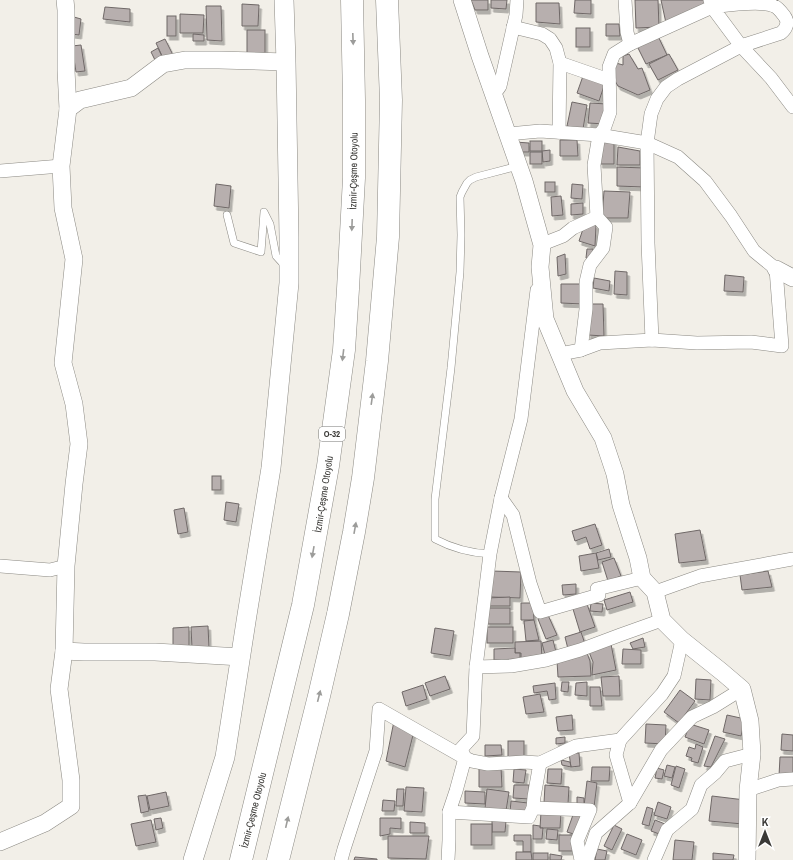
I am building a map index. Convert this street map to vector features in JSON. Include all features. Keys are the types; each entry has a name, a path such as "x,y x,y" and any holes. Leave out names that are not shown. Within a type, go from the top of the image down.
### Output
{"highway":[{"name":"İzmir-Çeşme Otoyolu","path":"241,860 303,605 328,466 344,350 354,178 352,0"},
{"path":"278,860 338,614 363,478 377,361 388,237 391,100 388,0"}],"main road":[{"path":"193,860 225,757 271,468 289,283 284,0"}],"street":[{"path":"0,842 45,823 71,806 71,780 59,689 64,651 65,590 58,568 74,484 79,444 74,404 63,363 74,259 63,208 61,166 68,109 65,0"},
{"path":"448,860 450,812 465,758 461,749 473,736 476,667 490,554 501,498 521,420 542,245 518,166 462,0"},
{"path":"493,93 500,86 516,15 517,0"},
{"path":"625,0 627,32 630,44"},
{"path":"582,350 586,309 586,282 590,265 602,248 606,227 597,217 594,165 599,135 604,129 610,112 609,67 614,54 630,44 711,3 774,2 790,19 781,33 741,46 678,79 666,87 657,99 651,114 647,143 648,243 652,340"},
{"path":"711,3 741,46 771,78 793,107"},
{"path":"513,28 542,34 550,40 556,48 560,63 559,132"},
{"path":"68,109 80,100 131,88 163,64 185,60 286,62"},
{"path":"560,63 609,80"},
{"path":"507,134 540,131 599,135 647,143 678,157 705,181 732,216 754,251 776,269 793,278"},
{"path":"0,171 61,166"},
{"path":"542,245 597,217"},
{"path":"540,267 545,319 575,390 604,438 615,474 621,505 638,558 642,578 654,592 662,620 682,640 742,689 750,721 752,754 748,790 747,860"},
{"path":"560,354 582,350 600,343 652,340 697,343 751,342 782,346 776,269"},
{"path":"501,498 513,515 530,583 540,612 599,595 597,589 642,578"},
{"path":"654,592 700,576 793,559"},
{"path":"0,566 58,568"},
{"path":"476,667 511,666 546,660 580,650 662,620"},
{"path":"630,803 616,755 620,740 662,694 674,676 682,640"},
{"path":"64,651 155,652 241,657"},
{"path":"587,860 596,833 630,803 661,750 692,717 742,689"},
{"path":"341,860 376,751 379,709 465,758 488,764 524,762 540,763 576,746 620,740"},
{"path":"654,860 667,830 692,809 701,785 715,773 725,761 752,754"},
{"path":"450,812 530,817 533,808 540,763"},
{"path":"748,790 778,780 793,779"},
{"path":"533,808 590,810 612,819"},
{"path":"581,860 577,841 590,810"}],"lane":[{"path":"490,554 479,554 463,550 446,545 435,539 435,499 451,368 460,272 460,197 464,187 470,180 518,166"},
{"path":"227,215 234,243 260,252 264,212 270,224 276,256 289,270"}],"building":[{"path":"471,0 488,0 488,10 475,10"},
{"path":"491,0 507,0 506,9 491,8"},
{"path":"575,0 591,0 591,14 574,13"},
{"path":"635,0 658,0 659,27 636,28"},
{"path":"661,0 704,0 707,6 666,23"},
{"path":"536,3 559,3 560,24 536,22"},
{"path":"242,4 259,5 258,26 242,26"},
{"path":"206,6 221,6 222,41 207,40"},
{"path":"105,7 130,9 130,22 103,19"},
{"path":"180,14 204,15 203,33 180,33"},
{"path":"167,16 176,16 176,36 167,36"},
{"path":"74,17 81,19 79,35 72,34"},
{"path":"606,24 619,24 620,36 606,36"},
{"path":"576,28 590,28 590,47 576,47"},
{"path":"247,30 265,30 265,53 247,53"},
{"path":"193,34 204,35 204,41 193,41"},
{"path":"658,36 667,55 646,64 637,46"},
{"path":"165,39 174,57 165,62 156,43"},
{"path":"81,45 85,71 76,72 72,46"},
{"path":"158,48 164,61 157,64 151,52"},
{"path":"629,54 638,69 642,68 650,90 638,95 618,86 612,76 616,63 623,65 623,56"},
{"path":"669,54 678,70 658,80 649,64"},
{"path":"583,76 605,83 599,101 577,93"},
{"path":"572,102 587,105 583,129 567,126"},
{"path":"590,103 607,104 605,124 588,123"},
{"path":"560,140 577,140 578,156 560,156"},
{"path":"599,140 614,140 614,164 600,164"},
{"path":"530,141 542,141 542,151 530,151"},
{"path":"515,142 529,143 529,152 515,152"},
{"path":"618,147 640,151 640,165 617,165"},
{"path":"550,150 550,161 543,162 542,151"},
{"path":"530,152 542,152 542,164 530,164"},
{"path":"617,167 645,168 644,187 617,186"},
{"path":"545,182 555,182 555,192 545,192"},
{"path":"216,184 231,186 229,208 214,206"},
{"path":"572,184 583,185 582,199 571,198"},
{"path":"604,191 630,192 628,218 602,218"},
{"path":"561,196 563,215 552,216 551,197"},
{"path":"583,203 583,214 571,215 571,204"},
{"path":"585,223 596,225 595,246 579,241"},
{"path":"587,249 593,249 592,259 586,258"},
{"path":"565,254 566,274 558,276 557,257"},
{"path":"615,271 627,272 627,295 614,294"},
{"path":"725,275 744,277 743,292 724,291"},
{"path":"594,278 610,281 609,291 593,288"},
{"path":"561,284 583,284 583,304 561,303"},
{"path":"589,304 603,304 604,336 588,335"},
{"path":"212,476 221,476 221,490 212,490"},
{"path":"226,502 239,504 236,522 224,520"},
{"path":"184,508 188,532 178,534 174,510"},
{"path":"595,524 602,545 590,549 586,537 575,541 572,531"},
{"path":"700,530 706,560 679,563 675,534"},
{"path":"609,549 611,557 598,560 596,553"},
{"path":"596,553 599,568 581,571 579,556"},
{"path":"614,558 621,576 608,581 602,562"},
{"path":"492,571 521,572 520,598 491,597"},
{"path":"768,571 772,587 742,590 740,575"},
{"path":"576,584 576,594 563,595 562,585"},
{"path":"630,592 633,602 607,610 604,600"},
{"path":"510,597 510,606 487,606 487,598"},
{"path":"521,603 533,603 534,620 521,620"},
{"path":"591,603 603,604 602,612 590,611"},
{"path":"587,604 595,627 580,632 573,609"},
{"path":"487,608 510,608 510,624 487,624"},
{"path":"548,615 557,635 546,639 538,619"},
{"path":"534,620 539,640 526,641 524,621"},
{"path":"208,626 209,648 192,648 191,627"},
{"path":"189,627 189,648 173,649 173,628"},
{"path":"487,627 513,627 513,643 487,643"},
{"path":"435,628 454,631 450,656 431,653"},
{"path":"581,632 585,644 568,649 565,637"},
{"path":"643,638 645,647 633,649 630,643"},
{"path":"553,640 556,652 545,655 542,643"},
{"path":"541,641 542,658 521,658 521,653 515,653 515,642"},
{"path":"611,644 616,670 592,675 593,662 589,652"},
{"path":"515,648 515,653 520,653 520,659 494,660 494,649"},
{"path":"623,649 641,650 641,664 622,664"},
{"path":"587,653 590,661 591,676 558,677 557,661"},
{"path":"445,676 450,689 430,696 425,683"},
{"path":"619,676 620,696 603,696 601,677"},
{"path":"696,679 711,680 710,700 695,699"},
{"path":"562,682 569,682 568,692 561,691"},
{"path":"587,682 587,696 575,695 576,683"},
{"path":"555,683 556,699 549,700 547,691 534,693 533,686"},
{"path":"423,685 427,699 406,706 402,692"},
{"path":"590,687 600,687 602,706 590,706"},
{"path":"680,690 695,701 679,723 664,712"},
{"path":"540,694 544,712 526,714 523,697"},
{"path":"572,715 573,730 558,731 556,717"},
{"path":"727,715 745,719 741,736 723,732"},
{"path":"394,721 414,731 405,767 386,761"},
{"path":"646,724 666,725 665,744 645,743"},
{"path":"690,724 709,730 704,744 685,737"},
{"path":"782,734 793,735 793,751 781,750"},
{"path":"715,736 725,739 711,767 704,766"},
{"path":"565,737 565,743 556,744 556,738"},
{"path":"508,741 524,741 524,758 508,758"},
{"path":"696,744 703,747 698,763 691,761 692,758 686,756 689,747 695,749"},
{"path":"485,745 501,745 502,755 485,756"},
{"path":"569,753 579,753 580,766 571,767"},
{"path":"780,757 793,757 793,776 779,776"},
{"path":"561,760 570,762 571,767 562,765"},
{"path":"667,765 675,767 672,778 664,776"},
{"path":"676,766 685,769 679,788 671,785"},
{"path":"479,767 501,767 502,787 479,787"},
{"path":"592,767 610,767 609,781 591,781"},
{"path":"657,768 664,770 662,779 655,778"},
{"path":"514,769 526,770 524,783 513,782"},
{"path":"548,769 562,769 561,784 547,783"},
{"path":"587,781 597,783 594,807 584,806"},
{"path":"514,785 529,785 529,799 513,798"},
{"path":"545,785 569,787 568,804 544,803"},
{"path":"406,787 424,788 422,812 404,811"},
{"path":"397,789 404,789 403,806 396,806"},
{"path":"487,789 509,792 506,811 485,808"},
{"path":"465,791 485,792 485,804 465,803"},
{"path":"166,792 169,806 150,810 147,796"},
{"path":"146,795 149,811 141,813 138,796"},
{"path":"712,796 745,800 743,824 709,821"},
{"path":"577,797 584,798 584,806 577,805"},
{"path":"383,800 395,801 394,811 382,811"},
{"path":"511,801 528,803 527,813 510,812"},
{"path":"658,802 671,807 667,819 654,815"},
{"path":"647,807 653,809 649,826 642,824"},
{"path":"541,812 561,813 560,828 540,828"},
{"path":"574,812 584,816 577,835 567,832"},
{"path":"161,818 163,828 156,830 154,819"},
{"path":"380,818 401,818 401,829 390,828 390,834 380,836"},
{"path":"151,820 156,842 136,846 131,824"},
{"path":"492,820 506,821 505,832 492,832"},
{"path":"655,820 665,824 662,835 651,831"},
{"path":"410,822 425,823 425,833 410,833"},
{"path":"471,824 492,824 492,845 471,845"},
{"path":"533,825 543,828 542,839 533,839"},
{"path":"614,825 622,829 612,850 604,846"},
{"path":"547,829 558,830 557,840 546,839"},
{"path":"627,834 642,840 636,855 621,849"},
{"path":"514,835 531,835 531,852 523,852 523,841 514,841"},
{"path":"559,835 573,835 573,851 559,851"},
{"path":"388,836 429,836 426,859 388,858"},
{"path":"675,840 694,842 692,860 673,860"},
{"path":"597,849 607,851 605,860 595,860"},
{"path":"516,852 531,852 532,860 516,860"},
{"path":"533,853 548,853 548,860 533,860"},
{"path":"713,853 734,855 733,860 713,860"},
{"path":"550,854 562,856 561,860 550,860"},
{"path":"355,857 377,859 377,860 354,860"}]}
